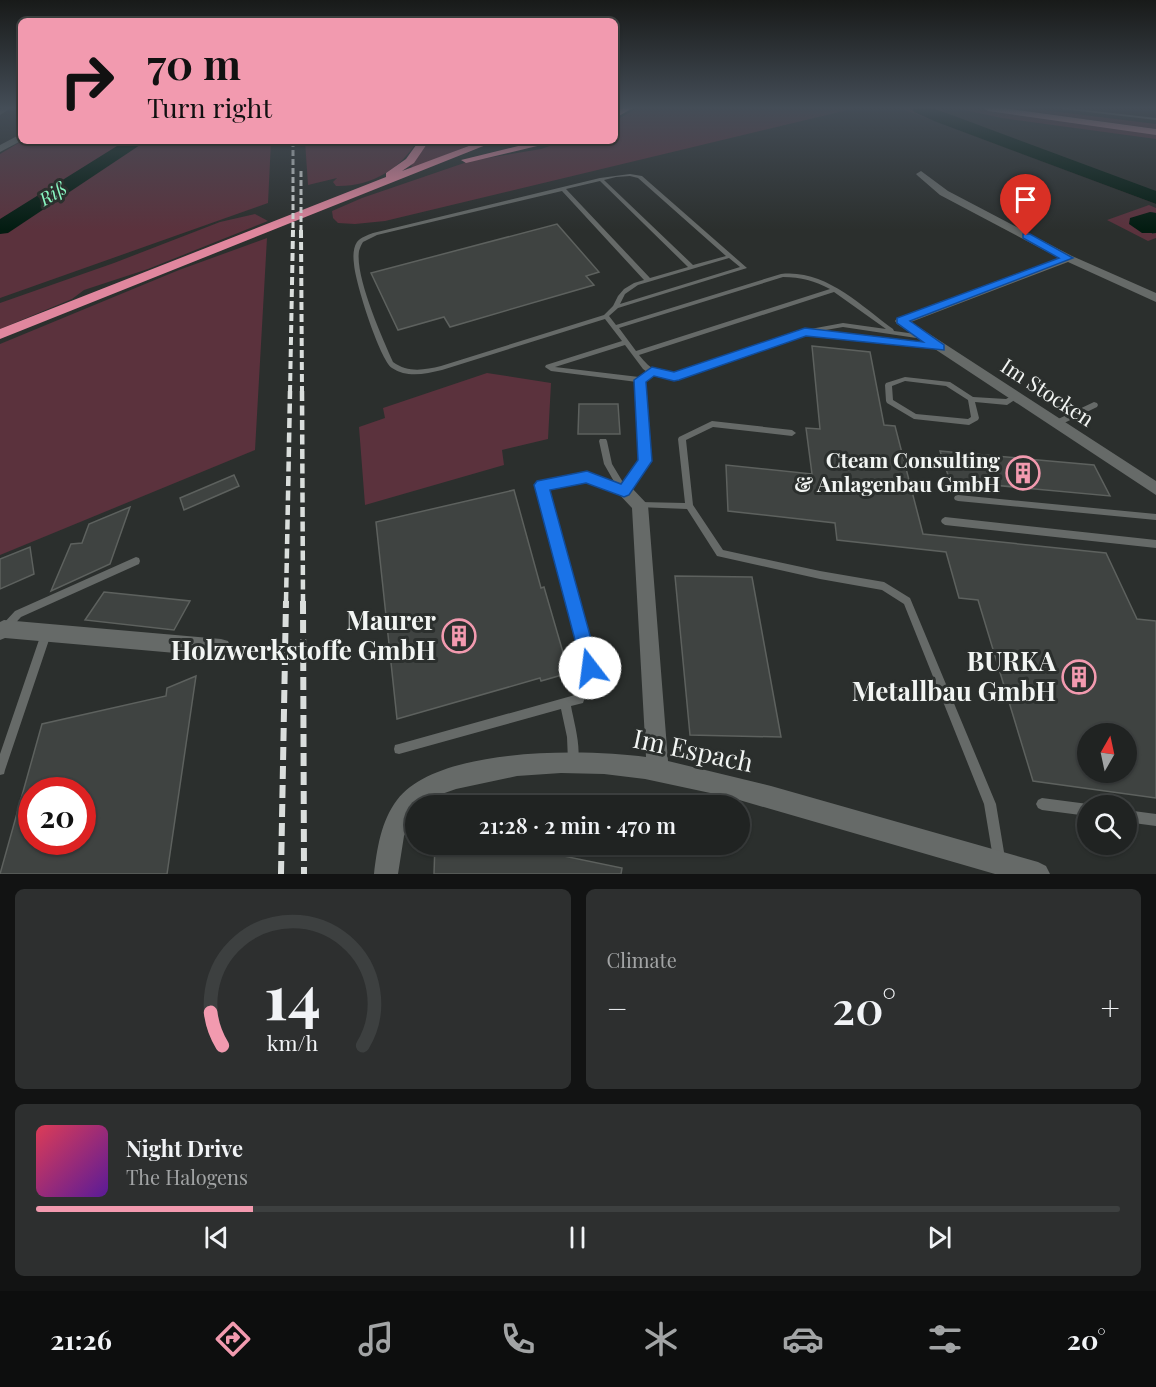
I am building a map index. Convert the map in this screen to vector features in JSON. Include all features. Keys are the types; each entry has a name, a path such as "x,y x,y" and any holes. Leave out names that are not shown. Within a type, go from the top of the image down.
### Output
{"highway":[{"path":"369,188 410,160 418,149"},
{"path":"0,334 472,149"},
{"path":"432,165 514,149"}],"street":[{"path":"921,174 944,193 1068,258 1156,298"},
{"name":"Im Stocken","path":"1068,258 902,321 939,348 1156,489"},
{"path":"624,491 640,505 658,769"},
{"path":"2,630 221,648"},
{"name":"Im Espach","path":"386,874 390,843 397,824 409,802 426,790 448,780 510,765 573,761 618,763 697,777 1038,874"}],"lane":[{"path":"624,175 640,177 744,268 616,307 606,316 442,368 414,373 398,370 390,363 364,301 358,273 357,248 366,238 600,179 624,175"},
{"path":"600,179 692,267"},
{"path":"562,188 649,281"},
{"path":"616,307 618,298 625,290 731,256"},
{"path":"615,327 783,275 810,277 834,290 892,331"},
{"path":"635,354 834,290"},
{"path":"606,316 645,368 674,377 805,332 843,325 920,334"},
{"path":"805,332 939,348"},
{"path":"626,342 548,367 640,380 652,372"},
{"path":"971,399 975,418 969,422 914,416 890,402 888,386 905,379 948,384 971,399 1007,402 1015,397"},
{"path":"624,491 645,461 640,380"},
{"path":"1057,423 1094,405"},
{"path":"792,433 712,424 682,439 689,506 720,553 820,575 884,586 907,600 990,804 1000,864"},
{"path":"603,441 608,464 624,491"},
{"path":"399,749 579,699 590,668 542,485 587,477 624,491"},
{"path":"958,498 1156,517"},
{"path":"640,505 689,506"},
{"path":"945,521 1156,544"},
{"path":"2,630 18,614 136,561"},
{"path":"0,770 46,633"},
{"path":"565,703 572,737 573,761"},
{"path":"1042,804 1077,809"},
{"path":"1137,817 1156,820"}],"shaded area":[{"path":"9,149 271,149 268,203 0,298 0,154"},
{"path":"306,149 412,149 393,168 372,180 349,186 336,186 333,182 337,178 308,185"},
{"path":"423,149 461,149 414,168 411,166"},
{"path":"541,149 686,149 385,221 355,224 338,223 333,218 332,211 362,198 470,161"},
{"path":"1009,149 1036,149 1156,193 1156,204"},
{"path":"1149,205 1156,208 1156,213 1150,212 1152,234 1156,233 1156,238 1148,241 1107,220"},
{"path":"1150,212 1156,213 1156,233 1142,233 1129,224 1130,218"},
{"path":"255,214 268,221 148,269 84,290 72,299 0,329 0,303 114,263 220,222"},
{"path":"267,238 255,450 0,555 0,344 179,270"},
{"path":"487,373 551,383 548,439 502,450 504,465 365,505 359,427 385,418 383,408"}],"building":[{"path":"557,224 599,272 586,276 594,285 450,327 444,317 398,330 371,273"},
{"name":"BURKA Metallbau GmbH","path":"812,346 870,352 884,425 895,426 923,534 1106,553 1137,619 1156,621 1156,798 1033,781 978,600 959,598 946,552 837,540 835,523 728,511 726,465 812,474 806,428 820,429"},
{"path":"579,404 618,404 620,434 578,434"},
{"name":"Cteam Consulting & Anlagenbau GmbH","path":"940,451 1094,465 1110,496 950,481"},
{"path":"234,475 239,486 184,510 180,498"},
{"name":"Maurer Holzwerkstoffe GmbH","path":"514,490 541,588 544,587 569,673 541,681 540,678 397,719 376,522"},
{"path":"130,507 110,564 51,591 71,544 82,543 89,524"},
{"path":"30,547 34,574 0,589 0,559"},
{"path":"675,576 752,577 781,737 690,735"},
{"path":"104,592 190,601 174,630 85,620"},
{"path":"196,676 167,874 0,874 18,810 18,855 96,855 96,777 27,777 42,724 166,696 167,688"},
{"path":"435,855 559,855 622,868 621,874 434,874"}],"waterway":[{"name":"Riß","path":"0,228 125,149"},
{"path":"1025,149 1156,198"}],"railway":[{"path":"293,149 293,230"},
{"path":"301,171 301,230"},
{"path":"290,393 293,230"},
{"path":"301,230 302,393"},
{"path":"286,602 290,391"},
{"path":"302,391 303,602"},
{"path":"281,874 286,601"},
{"path":"303,601 304,874"}],"place":[{"name":"Cteam Consulting & Anlagenbau GmbH","path":"1023,473"},
{"name":"Maurer Holzwerkstoffe GmbH","path":"459,636"},
{"name":"BURKA Metallbau GmbH","path":"1079,677"}],"route":[{"path":"590,668 542,485 587,477 624,491 645,461 640,380 652,372 674,377 805,332 939,348 902,321 923,311 1068,258 1026,236"}]}
